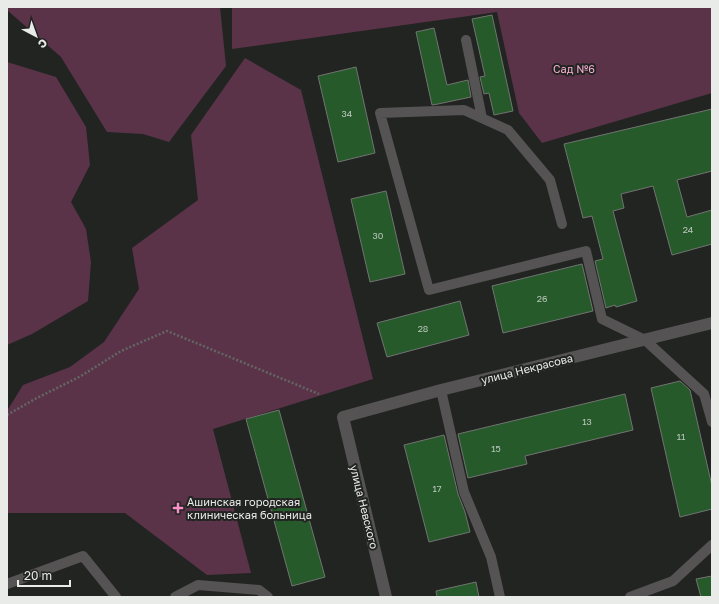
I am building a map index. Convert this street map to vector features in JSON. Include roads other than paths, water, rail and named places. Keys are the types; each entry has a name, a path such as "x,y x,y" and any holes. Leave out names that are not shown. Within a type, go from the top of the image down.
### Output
{"street":[{"name":"улица Некрасова","path":"343,417 442,390 712,323"},
{"name":"улица Невского","path":"343,417 386,597"}],"lane":[{"path":"466,40 482,118"},
{"path":"562,224 550,180 508,130 464,110 380,113 428,290 586,251 602,319 645,340 704,394 712,422"},
{"path":"442,390 464,492 491,557 500,597"},
{"path":"630,597 674,581 712,545"},
{"path":"7,584 83,556 116,597"},
{"path":"175,597 198,585 259,590 268,597"}],"place":[{"name":"Ашинская городская клиническая больница","path":"178,508"}],"park label":[{"name":"Сад №6","path":"574,69"}]}
